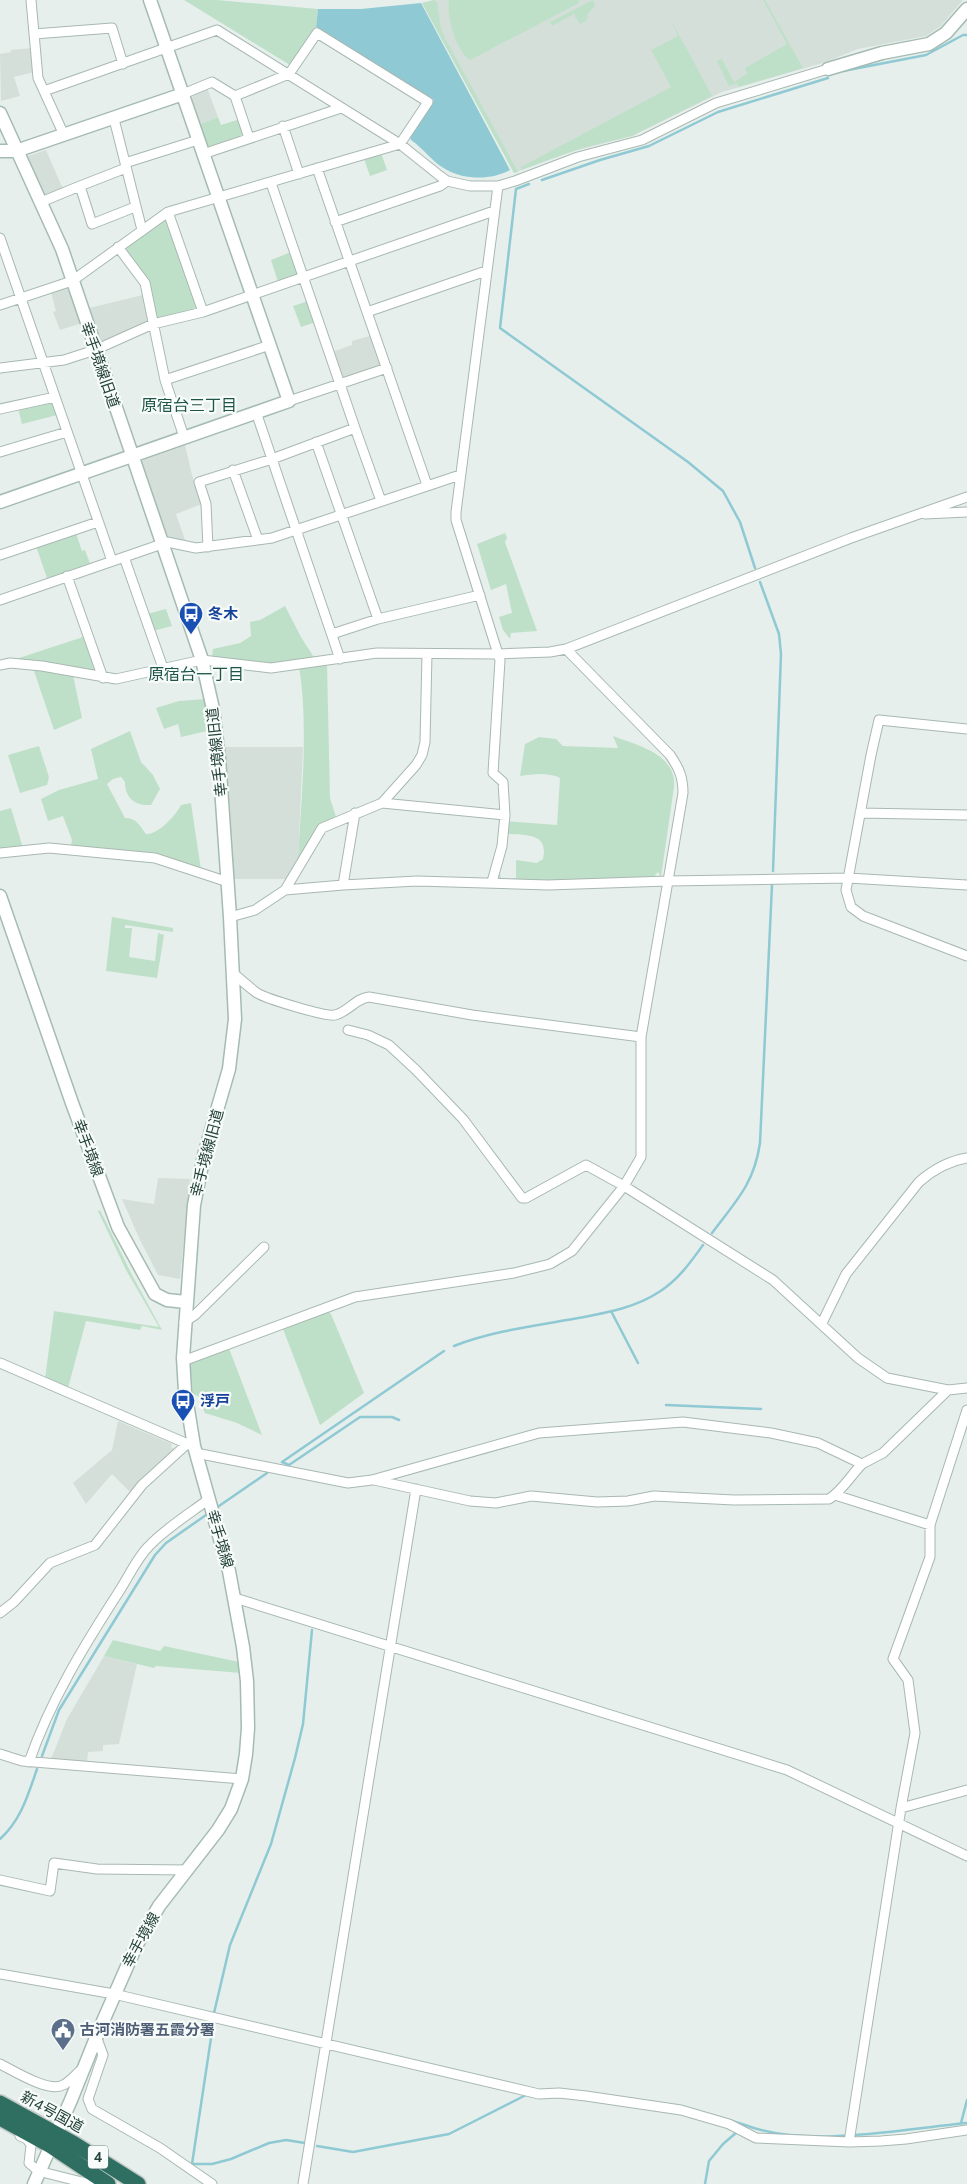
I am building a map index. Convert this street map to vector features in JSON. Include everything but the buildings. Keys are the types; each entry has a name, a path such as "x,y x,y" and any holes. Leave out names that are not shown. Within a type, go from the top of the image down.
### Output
{"highway":[{"name":"新4号国道","path":"0,2103 54,2140 108,2184"},
{"name":"新4号国道","path":"0,2118 99,2158 138,2184"}],"street":[{"path":"30,0 38,78 64,135"},
{"path":"150,0 289,401"},
{"path":"44,91 217,30 400,144 447,181 470,186 498,186 578,157 642,140 716,103 882,53 929,44 946,33 967,9"},
{"path":"34,34 112,28 123,64"},
{"path":"0,305 72,281 168,212 400,144 428,102 316,32 290,74 236,96"},
{"path":"0,151 16,150 114,119 212,82 236,96 249,138"},
{"path":"203,154 282,126 341,108"},
{"name":"幸手境線旧道","path":"0,113 55,233 202,660 213,708 228,882 235,1019 230,1069 198,1180 194,1205 186,1302"},
{"path":"114,119 142,230"},
{"path":"282,126 299,174"},
{"path":"41,202 126,165 198,140"},
{"path":"317,168 427,485"},
{"path":"335,222 440,186 447,181"},
{"path":"271,183 381,501"},
{"path":"80,186 92,224 135,207"},
{"path":"492,882 502,846 505,816 502,782 493,773 500,660 456,520 460,475 498,186"},
{"path":"0,368 64,360 95,350 153,324 203,312 494,211"},
{"path":"168,212 203,312"},
{"path":"0,238 112,561"},
{"path":"118,247 145,283 165,380 184,437"},
{"path":"367,312 486,272"},
{"path":"165,380 270,345"},
{"path":"0,502 387,368"},
{"path":"0,409 55,397"},
{"path":"256,412 340,660"},
{"path":"208,547 206,504 199,482 356,428"},
{"path":"0,452 67,432"},
{"path":"316,442 378,619"},
{"path":"233,470 258,540"},
{"path":"0,600 167,542 196,548 258,540 296,531 460,475"},
{"path":"0,665 10,663 42,666 103,678 128,677 202,660 271,668 340,660 376,653 498,654 550,652 566,649 912,515 967,497"},
{"path":"912,515 967,512"},
{"path":"0,555 98,522"},
{"path":"124,557 163,668"},
{"path":"67,576 103,678"},
{"path":"332,634 378,619 480,595"},
{"path":"183,1361 355,1297 514,1273 550,1264 572,1251 624,1186 641,1157 641,1037 683,793 683,778 670,755 566,649"},
{"path":"382,803 416,765 422,755 427,709 427,654"},
{"path":"967,729 880,720 846,890 851,907 863,916 967,956"},
{"path":"230,917 255,910 285,890 322,828 382,803 505,816"},
{"path":"343,885 355,813"},
{"path":"860,813 967,815"},
{"path":"0,853 49,848 101,851 155,858 228,882"},
{"path":"285,890 417,881 548,885 848,878 967,885"},
{"name":"幸手境線","path":"0,896 72,1103 118,1227 155,1294 167,1300 186,1302 183,1361 192,1447 229,1571 235,1598 247,1681 248,1728 242,1779 231,1809 218,1830 149,1923 114,1994 96,2036 86,2066 54,2140 38,2171 34,2184"},
{"path":"233,973 267,998 329,1015 341,1013 363,997 369,997 472,1015 641,1037"},
{"path":"348,1030 368,1035 389,1045 416,1070 463,1119 522,1198 526,1198 586,1164 773,1280 858,1358 887,1378 948,1390 967,1388"},
{"path":"822,1324 846,1274 919,1182 933,1170 954,1160 967,1158"},
{"path":"184,1322 195,1315 264,1247"},
{"path":"0,1363 192,1447 348,1483 372,1480 540,1433 683,1422 771,1433 818,1443 862,1464"},
{"path":"372,1480 470,1501 496,1503 531,1496 597,1502 628,1501 654,1496 743,1500 829,1499 835,1495 862,1464 883,1453 948,1390"},
{"path":"849,2141 901,1808 915,1733 908,1680 893,1659 930,1556 930,1525 967,1410"},
{"path":"0,1614 14,1602 50,1563 95,1544 142,1485 192,1447"},
{"path":"303,2184 416,1489"},
{"path":"835,1495 930,1525"},
{"path":"29,1762 42,1726 53,1705 107,1610 145,1551 156,1540 209,1499"},
{"path":"235,1598 787,1770 967,1856"},
{"path":"0,1754 29,1762 242,1779"},
{"path":"901,1808 967,1790"},
{"path":"0,1880 50,1891 54,1863 97,1869 187,1870"},
{"path":"0,1974 114,1994 539,2094 559,2093 681,2110 738,2129 756,2138 849,2141 906,2139 967,2130"},
{"path":"96,2036 103,2055 88,2099 92,2109 160,2148 212,2184"},
{"path":"0,2064 44,2086 54,2088 63,2086 86,2066"},
{"path":"0,2126 26,2139 31,2145 29,2164 38,2171 90,2184"}],"shaded area":[{"path":"434,0 963,0 941,26 926,36 858,49 823,63 722,92 632,136 567,153 514,173 422,3"},
{"path":"32,48 34,72 14,77 20,96 1,101 0,54 11,52 11,50"},
{"path":"207,88 218,117 200,124 192,98 194,93"},
{"path":"46,150 63,189 46,197 41,195 26,162 28,156"},
{"path":"66,286 70,287 82,323 60,330 53,312 56,311 51,292"},
{"path":"143,295 148,320 145,323 101,342 97,340 85,309"},
{"path":"373,335 381,361 379,366 344,378 341,376 332,352 352,345 352,341"},
{"path":"185,445 192,475 202,504 176,514 186,543 165,540 139,464 144,459"},
{"path":"222,747 303,747 298,861 287,879 233,879"},
{"path":"158,1178 190,1179 180,1279 158,1275 122,1199 154,1204"},
{"path":"118,1421 172,1444 171,1447 177,1451 132,1494 112,1474 86,1504 73,1483 112,1450"},
{"path":"104,1656 137,1664 119,1744 103,1745 103,1751 88,1752 87,1762 51,1759 67,1719"}],"green space":[{"path":"184,0 216,0 318,9 316,27 293,64 290,65"},
{"path":"434,0 437,3 441,28 445,38 518,172 514,173 422,3"},
{"path":"449,0 579,0 579,3 470,60 460,49 453,33 448,7"},
{"path":"593,0 595,6 588,13 587,20 580,24 574,14 552,26 550,22"},
{"path":"763,0 765,0 803,68 739,87 737,83 729,86 717,61 722,59 734,82 747,74 745,68 787,44"},
{"path":"670,18 712,96 632,136 582,148 521,170 521,167 671,87 651,50 678,36"},
{"path":"218,117 221,125 240,119 244,137 212,148 208,146 200,124"},
{"path":"381,153 387,170 370,176 364,159"},
{"path":"164,219 170,223 199,305 194,311 160,321 155,318 148,280 126,251 127,246"},
{"path":"291,252 298,272 296,275 278,282 271,260"},
{"path":"308,301 316,322 301,327 293,306"},
{"path":"50,401 53,403 57,415 22,424 18,408"},
{"path":"76,533 82,551 85,550 91,566 48,581 36,546"},
{"path":"505,533 507,538 505,542 537,631 511,633 510,639 503,630 499,617 512,613 506,584 491,590 477,544"},
{"path":"285,606 315,659 272,665 212,657 213,649 240,643 251,636 250,622 260,620"},
{"path":"166,609 172,626 153,631 147,614"},
{"path":"83,637 95,671 16,659"},
{"path":"327,663 330,798 336,817 323,824 309,841 298,861 304,739 299,667"},
{"path":"35,668 73,675 82,718 54,730 34,671"},
{"path":"206,699 211,730 181,737 178,724 164,729 156,708 179,701"},
{"path":"130,731 141,762 153,775 160,789 151,805 145,805 129,797 125,788 125,782 121,777 113,779 107,784 125,818 135,821 146,834 161,828 171,819 181,805 191,803 201,870 147,853 71,845 72,840 63,816 48,821 41,799 59,790 98,779 91,749"},
{"path":"613,736 644,747 654,753 669,766 673,776 674,787 661,877 658,872 655,875 659,880 610,882 503,880 497,876 499,871 501,878 516,878 516,860 537,863 543,859 543,844 529,835 508,834 506,821 557,825 560,778 546,774 520,776 525,744 539,737 556,739 563,746 618,748"},
{"path":"39,746 49,777 47,785 20,793 8,755"},
{"path":"11,808 23,848 0,851 0,811"},
{"path":"112,917 173,928 173,932 125,925 125,928 132,928 129,957 155,961 158,933 164,935 157,978 106,971"},
{"path":"100,1210 162,1330 142,1326 140,1330 86,1321 68,1388 45,1379 54,1311 159,1327 126,1270 98,1211"},
{"path":"327,1310 331,1314 364,1393 320,1425 283,1329 271,1333"},
{"path":"228,1347 262,1435 237,1423 205,1413 202,1407 205,1399 193,1394 190,1363"},
{"path":"113,1640 160,1651 164,1646 239,1662 241,1673 156,1666 154,1668 104,1656"}],"water":[{"path":"421,3 510,170 495,176 478,178 462,176 442,167 411,140 410,136 434,100 316,27 318,9 361,9"}],"waterway":[{"path":"843,71 926,55 963,35 967,35"},
{"path":"542,180 649,146 718,112 828,78"},
{"path":"529,184 516,189 500,328 688,462 723,491 740,522 755,568"},
{"path":"760,582 779,634 781,654 773,871"},
{"path":"712,1233 749,1181 760,1143 772,885"},
{"path":"454,1346 502,1332 603,1313 641,1302 659,1292 678,1277 703,1245"},
{"path":"611,1311 638,1363"},
{"path":"282,1462 444,1351"},
{"path":"666,1405 761,1409"},
{"path":"282,1462 289,1465 360,1417 392,1417 399,1420"},
{"path":"219,1506 267,1473"},
{"path":"42,1756 59,1710 155,1555 166,1543 206,1515"},
{"path":"214,2013 230,1945 271,1844 295,1758 303,1724 312,1630"},
{"path":"0,1839 19,1815 37,1769"},
{"path":"213,2025 192,2164 212,2164 231,2159 269,2143 286,2140 305,2143"},
{"path":"317,2146 353,2152 449,2134 526,2095"},
{"path":"961,2123 967,2100"},
{"path":"732,2121 745,2125"},
{"path":"742,2128 745,2125 770,2132 797,2136 825,2136 884,2133 967,2123"},
{"path":"705,2184 709,2161 723,2144 737,2132"}],"place":[{"name":"冬木","path":"191,635"},
{"name":"浮戸","path":"183,1422"},
{"name":"古河消防署五霞分署","path":"63,2051"}],"district":[{"name":"原宿台三丁目","path":"189,405"},
{"name":"原宿台一丁目","path":"196,674"}]}
